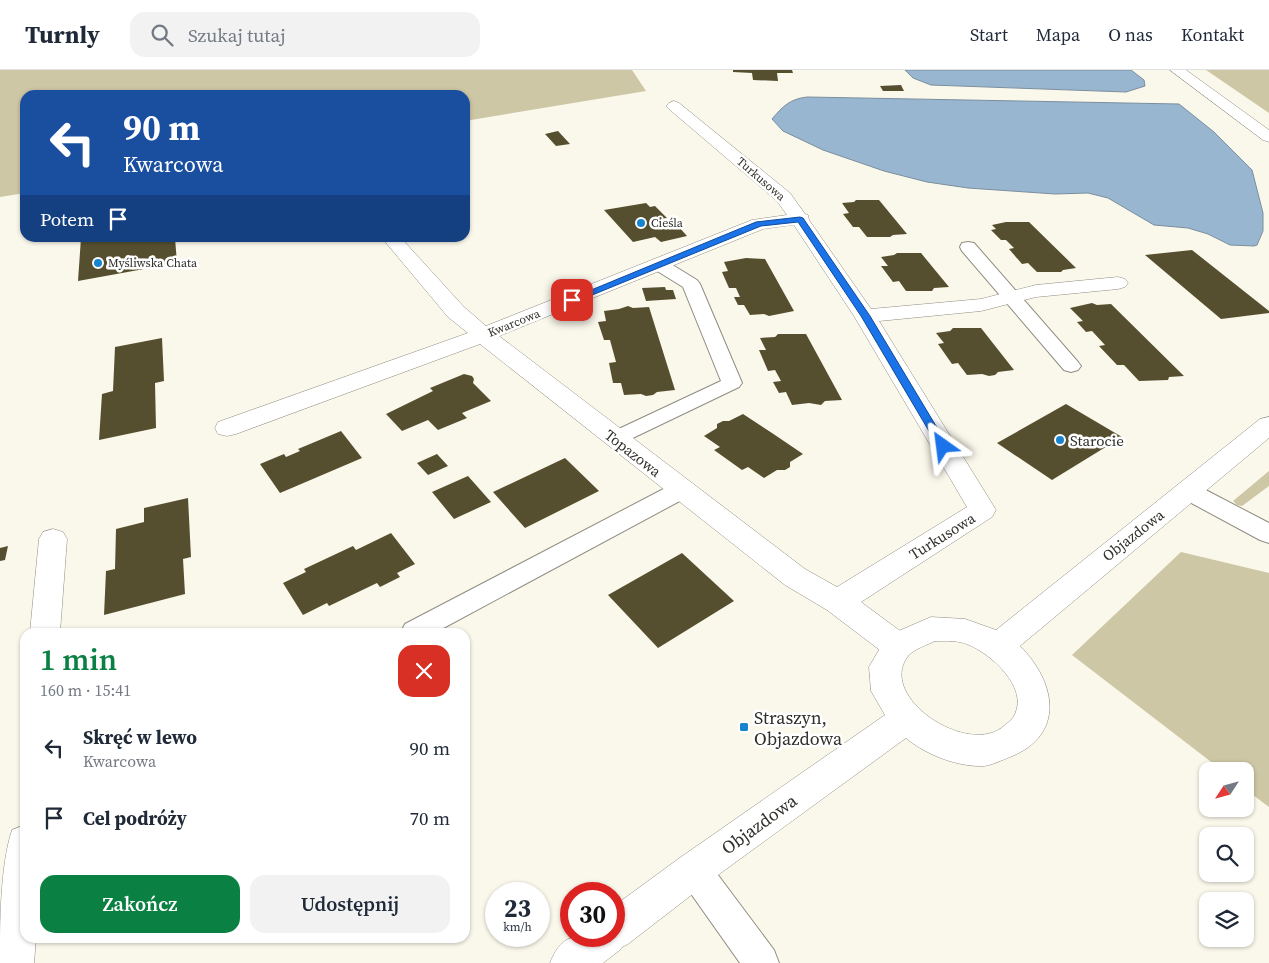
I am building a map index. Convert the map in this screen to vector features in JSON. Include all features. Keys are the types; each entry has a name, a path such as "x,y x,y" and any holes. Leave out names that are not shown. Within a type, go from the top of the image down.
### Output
{"street":[{"path":"1177,70 1269,137"},
{"name":"Turkusowa","path":"674,106 784,197 865,316 982,510 838,602"},
{"name":"Kwarcowa","path":"227,428 483,336 759,224 800,219"},
{"name":"Topazowa","path":"394,242 456,312 483,336 795,576 838,602 896,645"},
{"path":"865,316 981,305 1036,291 1118,283"},
{"name":"Objazdowa","path":"998,646 1073,582 1190,492 1269,426"},
{"path":"45,628 53,539"},
{"path":"931,629 953,629 976,634 998,646 1015,660 1028,678 1035,698 1033,717 1024,732 1006,745 981,751 954,747 928,737 906,719 891,700 885,680 887,660 896,645 911,634 931,629"},
{"name":"Objazdowa","path":"625,922 694,870 906,719"},
{"path":"14,963 20,898"},
{"path":"570,963 591,947"}],"lane":[{"path":"968,247 1071,366"},
{"path":"616,439 732,383 691,284 660,265"},
{"path":"422,628 681,490"},
{"path":"1190,492 1269,534"},
{"path":"694,870 762,963"}],"shaded area":[{"path":"0,70 632,70 646,91 470,120 470,90 20,90 20,194 0,197"},
{"path":"1206,70 1269,70 1269,113"},
{"path":"1269,471 1269,486 1242,506 1237,505 1233,501"},
{"path":"1181,552 1269,573 1269,807 1254,796 1254,762 1211,762 1072,655"}],"water":[{"path":"905,70 1131,70 1144,80 1145,86 1126,92 931,85 913,78"},
{"path":"807,97 1179,104 1214,132 1252,170 1263,213 1263,231 1257,245 1230,245 1208,234 1188,228 1154,225 1108,198 1088,193 1055,194 968,188 927,182 884,171 823,150 783,131 772,119 787,104 796,99"}],"building":[{"path":"733,70 792,70 793,73 777,73 778,81 753,80 752,73 733,72"},
{"path":"901,85 904,91 883,91 880,86"},
{"path":"558,131 570,144 556,146 545,134"},
{"path":"856,200 879,200 907,234 890,237 867,237 859,227 853,227 843,214 849,213 842,203 854,202"},
{"name":"Cieśla","path":"646,203 650,207 655,206 667,218 662,219 672,229 679,227 687,236 661,242 655,237 633,242 604,210"},
{"path":"1006,222 1029,222 1076,268 1061,272 1037,272 1028,263 1022,264 1009,249 1014,248 1006,240 1001,240 991,230 996,229 992,225"},
{"path":"81,242 175,242 177,263 78,281"},
{"path":"1192,250 1269,311 1269,313 1221,319 1145,255"},
{"path":"897,253 921,253 949,287 934,288 932,291 906,291 899,281 893,282 881,266 888,266 881,257"},
{"path":"746,258 765,259 794,311 769,316 764,314 750,315 744,305 738,305 734,297 740,297 736,288 729,288 722,272 728,271 724,262"},
{"path":"665,287 666,290 673,290 676,299 646,301 642,288"},
{"path":"1092,303 1097,305 1111,304 1184,376 1169,377 1168,380 1139,381 1124,365 1117,365 1099,346 1105,345 1092,331 1086,332 1077,322 1083,321 1070,308"},
{"path":"628,306 633,308 649,307 675,390 657,392 646,396 641,394 624,395 621,383 613,383 609,363 616,362 610,340 604,340 598,322 606,321 604,311"},
{"path":"953,328 981,328 1014,370 998,372 995,375 989,376 982,374 967,375 958,363 952,364 938,344 944,343 936,333 950,331"},
{"path":"778,334 806,334 842,400 825,401 821,405 809,403 792,405 786,392 779,393 773,382 781,381 775,370 768,371 759,350 766,350 760,338 775,337"},
{"path":"162,338 164,381 155,383 156,428 99,440 102,394 113,391 115,347"},
{"path":"464,374 472,376 474,379 473,383 491,401 462,413 467,418 438,430 428,420 402,431 386,414 433,391 430,388"},
{"name":"Starocie","path":"1066,404 1122,437 1052,480 997,443"},
{"path":"743,414 803,454 790,462 790,467 785,470 777,470 764,478 748,467 742,470 714,450 720,447 704,436 717,428 717,424 729,421"},
{"path":"341,431 362,458 280,493 260,464 284,454 286,457 300,451 298,449"},
{"path":"437,454 448,466 428,475 417,463"},
{"path":"565,458 599,491 525,528 493,492"},
{"path":"468,476 491,502 454,519 432,492"},
{"path":"188,498 191,557 183,559 185,594 104,615 106,571 115,569 116,529 144,522 144,508"},
{"path":"391,533 415,564 397,573 400,577 380,587 377,583 329,606 327,603 303,615 283,583 306,572 304,569 353,546 356,550"},
{"path":"8,546 5,560 0,561 0,548"},
{"path":"682,553 734,601 658,648 608,595"}],"place":[{"name":"Cieśla","path":"641,223"},
{"name":"Myśliwska Chata","path":"98,263"},
{"name":"Starocie","path":"1060,440"},
{"name":"Straszyn, Objazdowa","path":"744,727"}],"route":[{"path":"572,300 759,224 800,219 865,316 943,446"}]}
